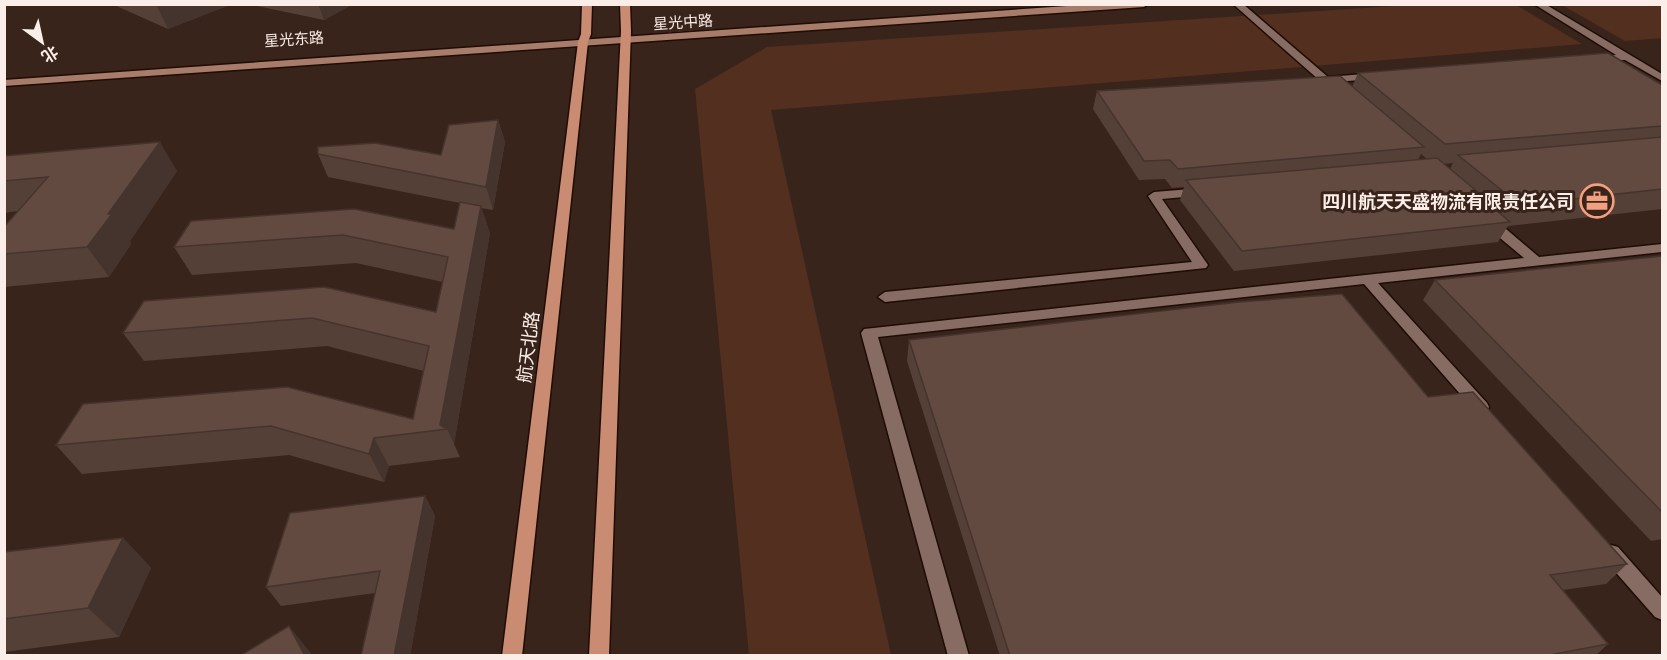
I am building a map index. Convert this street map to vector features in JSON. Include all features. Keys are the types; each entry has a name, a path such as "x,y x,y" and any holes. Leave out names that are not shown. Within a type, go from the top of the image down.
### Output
{"main road":[{"name":"航天北路","path":"512,656 585,38 587,4"},
{"path":"599,656 625,4"},
{"name":"星光中路","path":"625,36 1012,4"},
{"name":"星光中路","path":"585,38 1144,4"},
{"name":"星光东路","path":"4,73 585,38"},
{"name":"星光东路","path":"4,83 585,38"}],"lane":[{"path":"1237,4 1319,80 1343,95"},
{"path":"1538,4 1662,78"},
{"path":"1580,60 1626,57"},
{"path":"1319,80 1383,75"},
{"path":"885,297 1201,264 1154,196 1212,191"},
{"path":"1474,209 1535,261"},
{"path":"958,656 869,333 1662,248"},
{"path":"1367,279 1495,422"},
{"path":"1598,538 1654,591 1662,611"}],"shaded area":[{"path":"1410,5 1516,5 1582,44 771,110 891,655 749,655 695,89 767,47"},
{"path":"1562,5 1662,5 1662,38 1625,41"}],"building":[{"path":"1608,53 1662,85 1662,126 1445,144 1358,73"},
{"path":"1340,76 1424,147 1178,169 1170,160 1144,161 1097,91"},
{"path":"498,120 486,187 318,154 318,147 375,143 441,155 449,125"},
{"path":"1662,137 1662,189 1520,205 1458,155"},
{"path":"160,142 87,247 4,254 4,227 48,177 4,181 4,156"},
{"path":"1437,158 1498,209 1495,209 1510,222 1242,251 1186,180"},
{"path":"460,202 481,206 440,425 447,429 374,438 369,454 271,426 56,445 83,404 287,387 413,419 429,346 312,318 123,333 144,301 324,287 436,312 448,257 343,235 174,247 191,221 354,209 454,229"},
{"path":"1662,256 1662,512 1435,280"},
{"path":"1342,294 1428,397 1473,392 1627,564 1550,575 1608,644 1544,656 1010,656 909,340 1239,302"},
{"path":"425,496 394,656 361,656 380,571 266,587 290,513"},
{"path":"123,538 88,608 4,619 4,552"},
{"path":"289,626 305,656 240,656"}],"place":[{"name":"四川航天天盛物流有限责任公司","path":"1597,201"}]}
